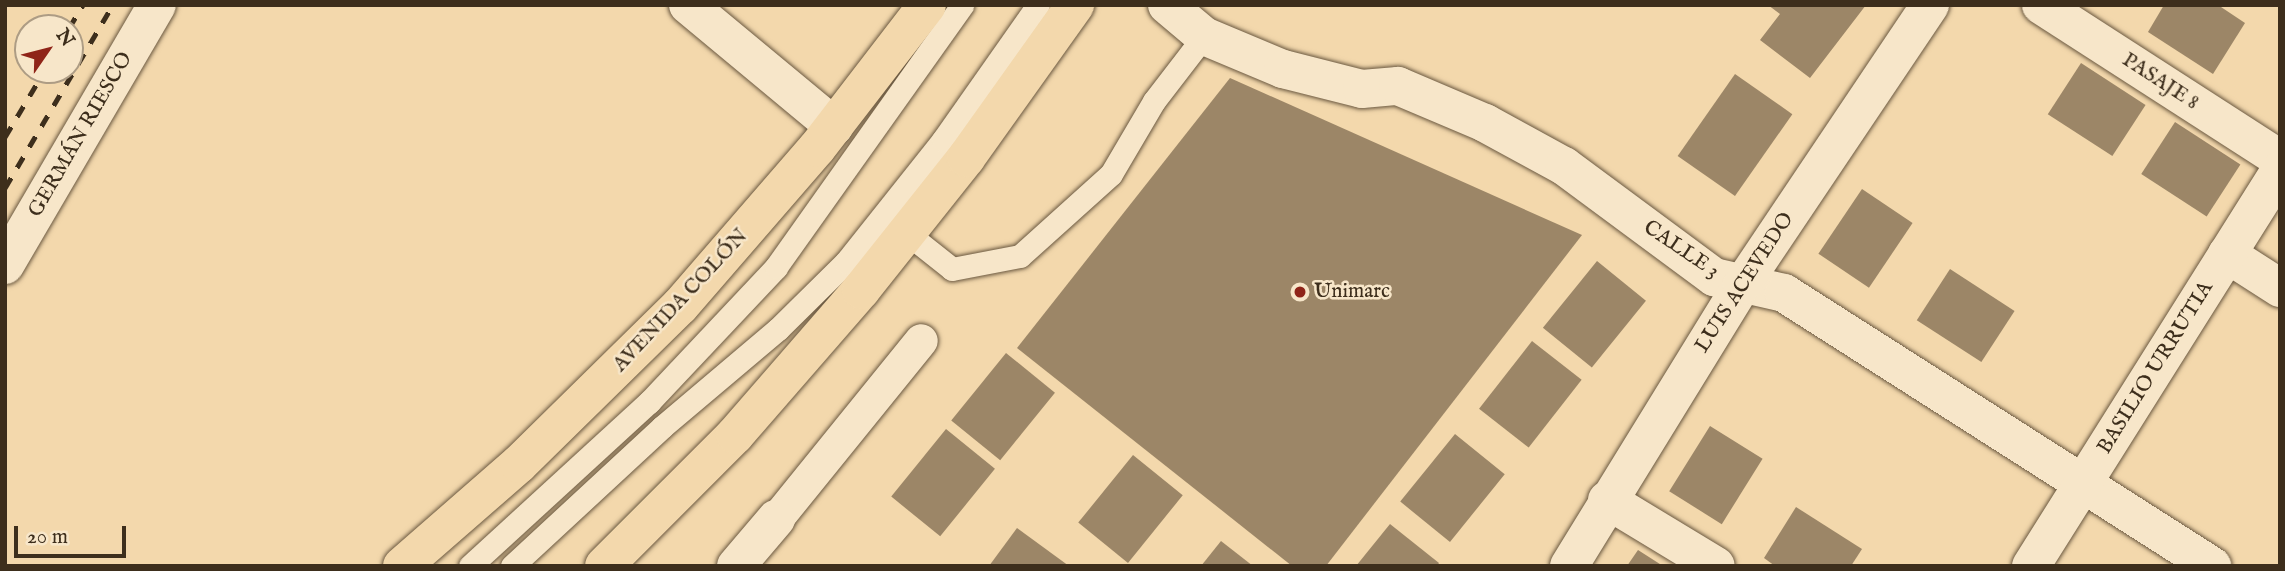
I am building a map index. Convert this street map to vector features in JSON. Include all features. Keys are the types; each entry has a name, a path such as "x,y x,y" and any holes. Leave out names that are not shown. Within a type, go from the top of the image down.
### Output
{"main road":[{"name":"AVENIDA COLÓN","path":"402,566 519,464 633,354 761,216 834,127 927,5"},
{"path":"604,566 735,435 908,234 1075,5"}],"street":[{"name":"GERMÁN RIESCO","path":"5,265 157,5"},
{"path":"688,5 834,127"},
{"name":"CALLE 3","path":"1167,5 1204,36 1327,83 1362,89 1398,86 1449,105 1564,166 1714,277 1784,293 2212,566"},
{"name":"LUIS ACEVEDO","path":"1569,566 1607,500 1742,285 1930,5"},
{"name":"PASAJE 8","path":"2041,5 2280,159"},
{"name":"BASILIO URRUTIA","path":"2031,566 2280,170"},
{"path":"2227,254 2280,288"},
{"path":"750,561 776,519 921,340"},
{"path":"1607,500 1716,566"}],"lane":[{"path":"470,566 649,402 776,267 962,5"},
{"path":"512,566 662,427 778,329 846,262 943,140 1038,5"},
{"path":"908,234 952,269 1020,256 1111,174 1154,101 1204,36"}],"building":[{"path":"1768,5 1866,5 1810,78 1760,40 1780,14"},
{"path":"2164,5 2218,5 2245,23 2213,74 2148,32"},
{"path":"2081,63 2146,105 2112,156 2048,114"},
{"path":"1735,74 1792,114 1735,196 1678,156"},
{"name":"Unimarc","path":"1230,78 1582,235 1326,566 1292,566 1017,348"},
{"path":"2175,122 2240,164 2207,216 2141,174"},
{"path":"1862,189 1913,223 1869,288 1818,254"},
{"path":"1597,261 1646,301 1592,367 1543,328"},
{"path":"1950,269 2015,311 1981,362 1917,320"},
{"path":"1532,341 1582,380 1529,448 1479,409"},
{"path":"1006,353 1055,393 1000,460 951,421"},
{"path":"1710,426 1763,459 1722,524 1669,491"},
{"path":"946,429 995,469 940,536 891,497"},
{"path":"1455,434 1505,474 1450,542 1400,502"},
{"path":"1133,455 1183,495 1128,563 1078,523"},
{"path":"1796,507 1862,549 1851,566 1775,566 1764,558"},
{"path":"1390,524 1439,563 1437,566 1356,566"},
{"path":"1017,528 1069,566 989,566"},
{"path":"1221,541 1253,566 1201,566"},
{"path":"1638,550 1663,566 1627,566"}],"railway":[{"path":"78,14 83,5"},
{"path":"5,188 113,5"},
{"path":"5,137 37,84"}],"place":[{"name":"Unimarc","path":"1300,292"}]}
